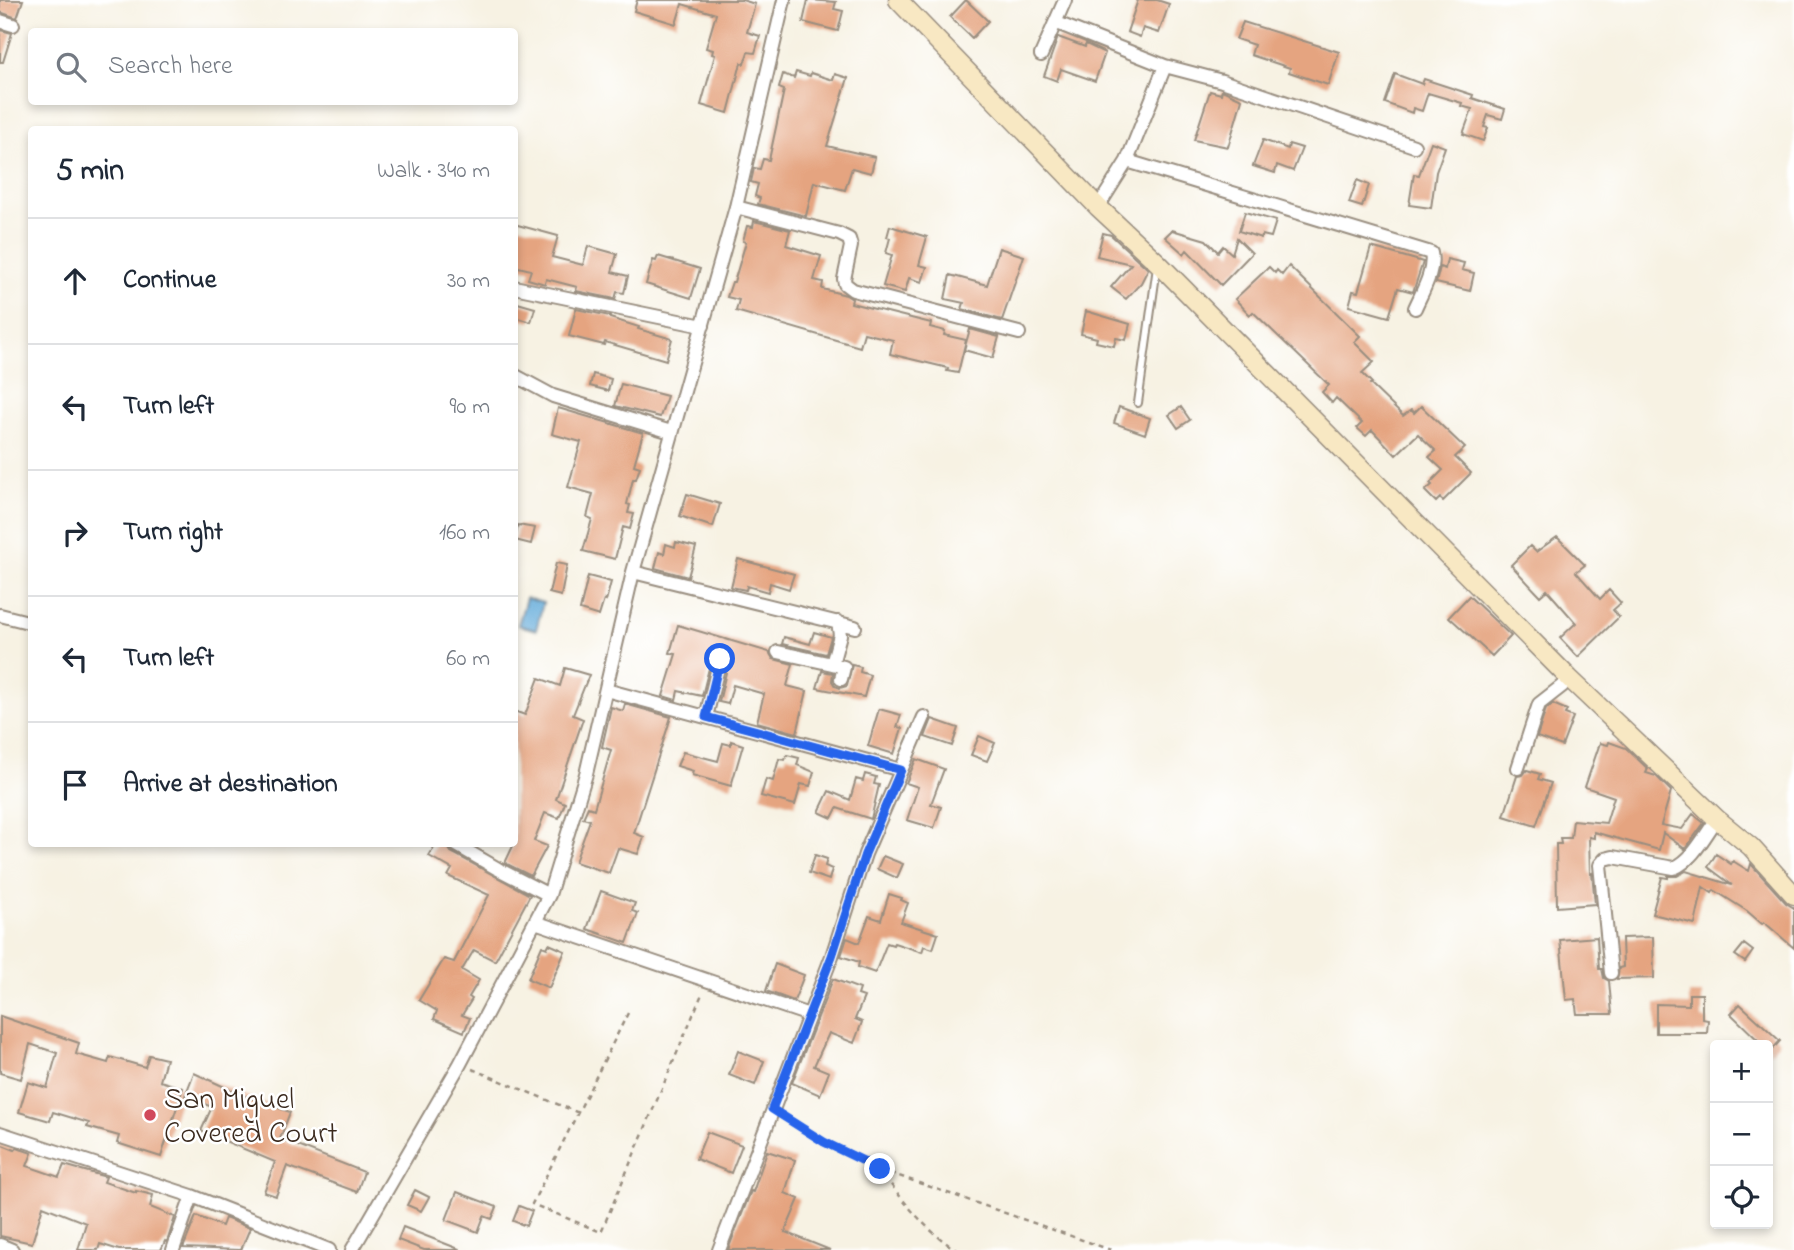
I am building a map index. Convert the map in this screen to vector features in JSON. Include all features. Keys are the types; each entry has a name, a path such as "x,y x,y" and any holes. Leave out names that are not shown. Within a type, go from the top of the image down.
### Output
{"main road":[{"path":"898,0 1098,207 1157,262 1569,678 1751,848 1794,895"}],"street":[{"path":"352,1250 460,1064 549,895 586,774 633,572 736,207 784,0"},
{"path":"1041,55 1065,0"},
{"path":"0,21 13,25"},
{"path":"1057,23 1165,66 1222,81 1414,146"},
{"path":"1098,207 1127,161 1165,66"},
{"path":"1127,161 1432,253 1430,272 1415,308"},
{"path":"736,207 849,239 851,246 844,279 845,284 853,290 1019,333"},
{"path":"518,288 703,326"},
{"path":"518,376 553,396 671,432"},
{"path":"633,572 855,627"},
{"path":"0,615 28,622"},
{"path":"832,664 840,635 838,622"},
{"path":"778,652 844,667 841,679"},
{"path":"706,717 720,659"},
{"path":"1518,768 1539,704 1562,687 1569,678"},
{"path":"606,690 901,770"},
{"path":"719,1250 832,956 865,854 924,717"},
{"path":"1611,973 1600,865 1605,859 1613,857 1674,868 1682,865 1717,819"},
{"path":"460,847 549,895"},
{"path":"535,922 809,1015"},
{"path":"0,1133 191,1196 330,1250"},
{"path":"173,1250 191,1196"},
{"path":"0,1245 12,1250"}],"lane":[{"path":"1138,402 1157,262"}],"path":[{"path":"628,1013 532,1204 600,1232 707,981"},
{"path":"460,1064 579,1113"},
{"path":"772,1109 824,1142 880,1169 1111,1250"},
{"path":"880,1169 906,1204 948,1245 957,1250"}],"water":[{"path":"526,598 543,603 536,630 518,625"}],"building":[{"path":"0,0 23,0 17,18 0,12"},
{"path":"637,0 742,0 755,4 747,32 760,36 755,53 748,52 744,64 741,63 728,113 701,105 715,55 712,54 713,50 706,48 716,14 682,4 676,24 634,11"},
{"path":"808,0 836,2 834,9 843,11 838,31 803,22"},
{"path":"966,0 988,21 972,38 950,17"},
{"path":"1138,0 1157,0 1169,4 1159,33 1143,28 1140,37 1127,32"},
{"path":"1243,22 1339,52 1328,85 1251,55 1254,45 1236,39"},
{"path":"0,30 12,33 3,62 0,62"},
{"path":"1058,37 1085,47 1086,44 1105,53 1095,81 1061,69 1057,81 1044,76"},
{"path":"796,72 810,76 811,73 833,80 835,74 848,78 827,146 875,157 871,173 852,168 845,190 814,182 806,216 758,204 760,198 755,196 758,184 751,182 754,168 760,169 763,159 769,160 784,90 779,88 783,74 794,78"},
{"path":"1395,74 1422,84 1424,79 1473,95 1472,98 1505,109 1502,119 1488,115 1484,127 1488,128 1483,141 1463,134 1472,109 1461,106 1462,103 1428,93 1422,111 1413,108 1412,113 1385,103"},
{"path":"1222,90 1242,99 1228,147 1194,140 1210,91 1221,94"},
{"path":"1263,140 1288,149 1289,144 1302,148 1293,171 1277,165 1275,173 1253,166"},
{"path":"1431,142 1445,147 1436,172 1431,208 1409,205 1414,174 1419,175"},
{"path":"1357,180 1369,185 1362,207 1349,203"},
{"path":"1245,212 1276,221 1271,237 1262,235 1261,238 1239,231"},
{"path":"754,221 790,230 786,245 821,256 814,280 823,282 822,289 846,295 852,299 851,303 931,323 930,327 945,331 944,335 966,340 958,373 947,371 948,368 890,354 893,340 864,333 860,347 736,311 739,300 727,297 746,242 743,241 747,226 753,227"},
{"path":"518,225 558,236 552,257 583,265 588,246 617,254 612,272 628,276 624,293 617,292 615,299 576,291 577,287 546,279 545,284 528,279 531,270 518,267"},
{"path":"890,226 927,237 919,265 927,267 922,282 909,278 905,292 883,286 892,255 886,253"},
{"path":"1172,230 1206,240 1218,252 1223,246 1232,254 1237,238 1252,253 1221,285 1187,250 1184,254 1165,237"},
{"path":"1103,233 1111,235 1148,269 1141,283 1126,299 1111,287 1131,264 1097,256"},
{"path":"1371,247 1423,262 1413,292 1398,288 1389,317 1349,306 1353,291 1358,292"},
{"path":"999,248 1024,256 1002,320 962,309 964,303 945,299 950,275 987,285"},
{"path":"658,256 700,269 691,298 646,284 653,260 656,261"},
{"path":"1447,259 1464,263 1462,270 1474,273 1470,291 1436,283 1440,267 1445,269"},
{"path":"1289,266 1360,336 1354,342 1374,362 1362,373 1372,383 1370,384 1403,416 1411,410 1414,413 1421,406 1465,448 1455,457 1471,473 1443,501 1440,498 1436,502 1425,491 1443,470 1429,457 1436,451 1418,434 1396,455 1372,430 1366,436 1357,428 1362,423 1336,398 1332,403 1322,392 1329,385 1253,312 1250,315 1235,299 1269,267 1282,275"},
{"path":"518,303 535,308 531,322 518,318"},
{"path":"576,309 610,316 639,327 638,329 672,339 666,360 605,342 604,345 569,336"},
{"path":"1086,311 1130,324 1126,340 1116,338 1114,346 1096,342 1097,338 1081,334"},
{"path":"970,329 999,337 993,358 964,350"},
{"path":"593,374 611,379 608,391 590,386"},
{"path":"621,384 667,396 660,417 615,406"},
{"path":"1119,407 1150,418 1145,434 1114,423"},
{"path":"1181,407 1190,420 1178,428 1169,415"},
{"path":"558,408 643,433 634,465 640,467 636,479 633,479 627,504 630,505 628,513 634,514 630,529 623,527 615,559 583,551 592,519 587,517 593,494 568,487 581,442 552,434"},
{"path":"687,494 720,504 713,527 680,516"},
{"path":"518,525 535,528 531,544 518,541"},
{"path":"1557,537 1585,565 1576,572 1600,599 1609,590 1621,603 1613,610 1619,617 1578,657 1560,638 1576,623 1547,590 1540,596 1511,565 1530,546 1536,552"},
{"path":"676,542 696,547 688,577 655,568 659,552 664,554 666,544 675,547"},
{"path":"738,559 794,574 789,589 770,583 768,592 747,586 746,590 731,587"},
{"path":"556,563 567,565 561,596 549,593"},
{"path":"588,576 611,582 599,616 580,610"},
{"path":"1469,596 1511,636 1492,656 1449,617"},
{"path":"678,625 769,652 773,659 793,664 787,686 807,691 797,733 757,722 764,694 733,685 728,704 719,702 729,660 723,651 717,651 712,656 702,696 678,691 676,700 663,696 676,654 670,653"},
{"path":"814,632 831,637 826,654 782,644 784,637 810,644"},
{"path":"852,665 861,667 860,672 870,675 864,697 817,688 822,671 833,673 832,681 835,686 847,686"},
{"path":"565,668 589,675 573,715 583,719 556,799 565,803 559,818 545,813 534,841 547,846 531,876 505,863 513,847 518,847 518,712 525,715 539,678 560,686"},
{"path":"625,704 671,717 634,833 644,837 638,854 618,848 609,873 575,862 590,820 583,818 588,807 594,809 611,750 602,747 611,707 623,711"},
{"path":"1553,704 1567,710 1565,714 1573,717 1562,746 1537,737 1546,709"},
{"path":"879,709 901,715 897,727 902,728 894,754 868,746"},
{"path":"932,719 958,728 952,746 925,737"},
{"path":"979,736 995,743 987,761 971,755"},
{"path":"731,741 743,745 731,786 692,775 693,771 677,766 683,752 718,761 723,743 731,745"},
{"path":"1609,742 1626,748 1648,769 1646,773 1656,776 1671,791 1661,825 1682,829 1693,814 1704,823 1685,849 1663,833 1659,850 1594,832 1594,838 1589,837 1590,874 1592,873 1595,904 1557,907 1556,844 1561,844 1560,838 1571,838 1573,820 1606,823 1614,797 1585,787 1600,743 1608,745"},
{"path":"787,755 799,758 797,765 814,772 810,786 801,784 795,805 761,796 766,779 773,781 779,759 785,760"},
{"path":"916,759 944,769 931,804 941,807 934,828 907,820 918,787 906,783"},
{"path":"1527,770 1540,774 1538,779 1551,783 1536,826 1504,816 1517,776 1523,775"},
{"path":"865,774 876,777 874,784 879,785 871,819 837,808 832,818 819,812 829,791 850,800 856,779 863,781"},
{"path":"434,847 448,847 451,852 530,895 495,961 474,950 462,970 479,980 462,1015 470,1018 464,1032 434,1019 437,1011 419,1000 444,959 454,962 489,895 448,876 452,869 429,856"},
{"path":"1716,854 1749,871 1751,864 1786,903 1794,908 1794,948 1764,922 1762,924 1714,890 1712,893 1703,887 1695,924 1652,914 1662,877 1677,876 1686,871 1732,885 1708,867"},
{"path":"815,855 827,859 825,866 832,869 829,880 809,873"},
{"path":"883,856 903,864 897,878 877,869"},
{"path":"601,891 635,903 632,911 638,913 627,943 587,929"},
{"path":"889,894 908,903 901,922 938,934 933,949 924,946 922,952 887,943 875,973 858,967 859,962 841,956 847,938 859,943 869,916 881,920"},
{"path":"1597,937 1599,969 1602,969 1604,978 1609,981 1612,1014 1577,1014 1575,999 1566,1000 1560,940"},
{"path":"1653,937 1654,978 1617,979 1619,968 1623,967 1622,938"},
{"path":"549,944 565,951 549,988 528,979 542,946 547,948"},
{"path":"1744,944 1753,951 1745,962 1735,955"},
{"path":"775,964 804,975 794,1001 766,991"},
{"path":"833,979 860,989 858,995 864,997 855,1019 862,1022 854,1043 829,1033 814,1066 829,1072 820,1095 792,1083"},
{"path":"1689,994 1702,994 1702,1019 1708,1020 1707,1033 1656,1033 1656,1004 1689,1005"},
{"path":"1740,1004 1780,1041 1773,1049 1773,1040 1758,1040 1731,1014"},
{"path":"0,1016 79,1043 76,1054 108,1063 110,1057 145,1067 149,1055 166,1059 160,1081 183,1088 161,1157 117,1143 119,1136 87,1127 89,1123 53,1112 50,1121 19,1112 28,1082 47,1088 57,1053 30,1044 21,1079 0,1073"},
{"path":"738,1051 764,1061 755,1085 729,1075"},
{"path":"194,1073 240,1094 290,1112 280,1139 364,1172 357,1192 287,1166 276,1196 264,1192 275,1162 201,1131 212,1107 185,1096"},
{"path":"707,1132 742,1145 731,1173 696,1159"},
{"path":"0,1144 32,1153 27,1166 59,1177 64,1165 106,1177 104,1182 136,1193 153,1195 150,1207 175,1217 167,1242 165,1241 161,1250 119,1250 100,1244 98,1250 78,1250 86,1223 43,1206 32,1243 0,1236"},
{"path":"767,1151 795,1160 785,1193 799,1199 785,1232 830,1250 728,1250"},
{"path":"415,1190 429,1197 421,1211 407,1205"},
{"path":"457,1192 497,1207 492,1219 484,1216 478,1232 446,1220"},
{"path":"519,1206 532,1211 526,1226 513,1221"},
{"path":"196,1216 222,1226 225,1218 250,1228 241,1250 183,1248"},
{"path":"403,1227 459,1250 424,1250 398,1240"}],"place":[{"name":"San Miguel Covered Court","path":"150,1115"}],"route":[{"path":"720,659 706,717 901,770 865,854 832,956 772,1109 824,1142 880,1169"}]}
